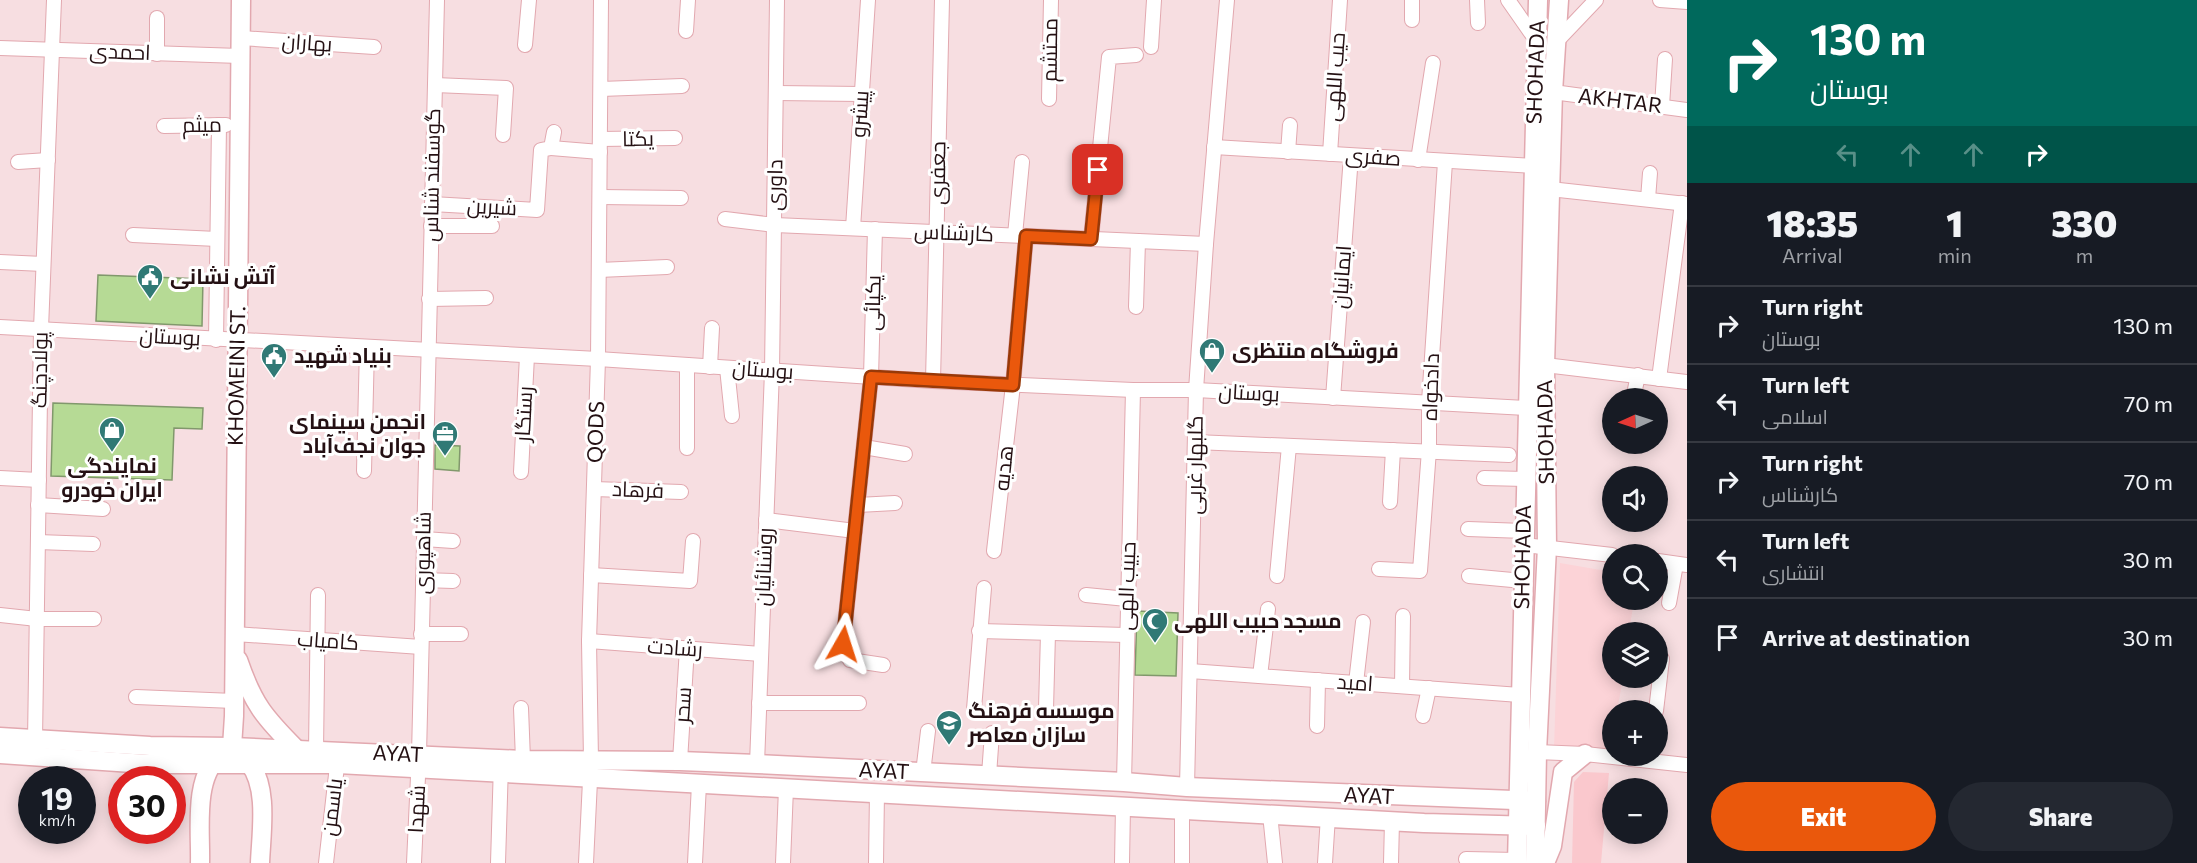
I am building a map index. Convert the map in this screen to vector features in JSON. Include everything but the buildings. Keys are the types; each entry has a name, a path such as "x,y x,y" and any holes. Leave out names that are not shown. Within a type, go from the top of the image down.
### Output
{"main road":[{"name":"KHOMEINI ST.","path":"232,747 241,0"},
{"name":"SHOHADA","path":"1523,862 1517,825 1517,801 1538,0"},
{"name":"SHOHADA","path":"1523,862 1536,826 1537,752 1547,547 1545,365 1559,0"},
{"path":"234,641 248,687 260,710 295,756 267,783 263,805 260,863"},
{"name":"AYAT","path":"0,737 35,741 150,746 232,747 295,756 501,766 590,769 680,761 1438,799 1536,801"},
{"path":"200,863 201,802 211,764 232,747 250,764 259,785 263,805"},
{"name":"AYAT","path":"147,764 250,764 316,751 338,758"},
{"path":"0,754 147,764 180,770 191,779 201,802"},
{"path":"1545,863 1552,846 1563,772 1585,754"},
{"name":"AYAT","path":"501,766 523,760 699,784 1392,821 1536,826"},
{"path":"1437,823 1438,799"}],"street":[{"name":"پولادچنگ","path":"35,741 41,329 54,0"},
{"name":"گوسفند شناس","path":"428,351 437,0"},
{"path":"525,45 529,0"},
{"name":"QODS","path":"586,863 590,769 591,575 598,359 601,0"},
{"path":"686,31 688,0"},
{"name":"داوری","path":"772,371 777,0"},
{"name":"پیشرو","path":"853,228 868,0"},
{"name":"جعفری","path":"933,381 942,0"},
{"name":"محتشم","path":"1049,99 1050,0"},
{"path":"1151,47 1154,0"},
{"name":"گلبهار غربی","path":"1187,787 1196,390 1227,0"},
{"name":"حیب اللهی","path":"1330,154 1340,0"},
{"path":"1412,0 1412,20"},
{"path":"1477,0 1478,23"},
{"path":"1508,0 1536,39"},
{"path":"1556,42 1596,0"},
{"path":"1660,0 1687,2"},
{"path":"157,18 157,54"},
{"name":"احمدی","path":"0,48 157,54 240,47"},
{"name":"بهاران","path":"240,47 374,47"},
{"path":"1091,239 1108,57 1136,55"},
{"path":"1662,106 1665,59"},
{"path":"1418,160 1432,63"},
{"path":"435,85 506,88 503,135"},
{"path":"601,89 682,86"},
{"name":"AKHTAR","path":"1554,92 1687,110"},
{"path":"776,93 861,94"},
{"name":"میثم","path":"164,126 240,124"},
{"path":"1288,152 1290,124"},
{"path":"216,340 219,125"},
{"name":"شیرین","path":"432,204 537,210 541,150 551,148 554,132"},
{"name":"یکتا","path":"551,148 675,138"},
{"name":"صفری","path":"1214,147 1533,166"},
{"name":"ایمانیان","path":"1333,398 1351,156"},
{"path":"18,162 48,160"},
{"name":"هدیه","path":"994,551 1013,385 1021,236 1022,162"},
{"name":"دادخواه","path":"1379,569 1420,571 1429,450 1429,402 1444,162"},
{"path":"1648,199 1650,173"},
{"path":"1550,189 1684,204 1659,378"},
{"path":"600,198 681,198"},
{"name":"کارشناس","path":"725,219 775,225 1206,244"},
{"path":"431,226 492,226"},
{"name":"یکپائی","path":"875,229 871,377 843,644 850,660 883,665"},
{"path":"133,235 218,239"},
{"path":"1136,307 1138,241"},
{"path":"0,262 44,264"},
{"path":"599,270 667,267"},
{"path":"429,299 486,298"},
{"name":"بوستان","path":"0,327 598,359 933,381 1133,390 1196,390 1527,408"},
{"path":"710,367 712,328"},
{"path":"364,471 367,347"},
{"name":"شاهپوری","path":"419,762 428,351"},
{"name":"رستگار","path":"520,472 527,356"},
{"path":"687,365 687,448"},
{"path":"1545,365 1687,382"},
{"path":"727,368 732,416"},
{"name":"روشنائیان","path":"757,764 772,371"},
{"path":"1636,388 1638,375"},
{"name":"حبیب الهی","path":"1124,782 1133,390"},
{"path":"1195,442 1509,455"},
{"path":"1277,576 1289,446"},
{"path":"864,447 905,454"},
{"path":"1390,502 1393,450"},
{"path":"0,478 39,480"},
{"path":"1484,478 1525,479"},
{"name":"فرهاد","path":"594,489 681,492"},
{"path":"858,505 895,503"},
{"path":"38,505 103,509"},
{"path":"766,520 855,531"},
{"path":"1468,529 1524,538 1547,547 1602,554"},
{"path":"424,539 453,541"},
{"path":"591,575 690,580 693,541"},
{"path":"38,542 93,544"},
{"path":"1669,603 1681,564"},
{"path":"1469,576 1523,581"},
{"path":"423,580 453,581"},
{"path":"974,709 984,588"},
{"path":"316,751 318,595"},
{"path":"1086,595 1127,599"},
{"path":"1260,676 1268,609"},
{"path":"0,615 37,619 94,619"},
{"path":"1402,686 1403,616"},
{"path":"1356,683 1363,622"},
{"path":"979,631 1126,635"},
{"path":"1046,710 1048,633"},
{"name":"کامیاب","path":"234,641 421,641 461,634"},
{"name":"رشادت","path":"590,641 761,654"},
{"name":"سحر","path":"680,761 687,648"},
{"name":"امید","path":"1190,671 1520,695"},
{"path":"1317,726 1318,680"},
{"path":"1423,716 1429,688"},
{"path":"136,697 234,708"},
{"path":"759,703 859,703"},
{"path":"521,708 523,760"},
{"path":"923,773 928,731"},
{"path":"989,775 992,733"},
{"path":"1537,752 1602,755"},
{"name":"یاسمن","path":"326,863 338,758"},
{"path":"1668,761 1687,764"},
{"name":"شهدا","path":"414,863 419,762"},
{"path":"498,863 501,766"},
{"path":"695,863 699,784"},
{"path":"783,863 786,788"},
{"path":"876,863 877,792"},
{"path":"1122,863 1123,806"},
{"path":"1182,810 1182,863"},
{"path":"1270,814 1275,863"},
{"path":"1325,863 1328,816"},
{"path":"1391,863 1392,821"},
{"path":"1466,859 1523,862"}],"shaded area":[{"path":"1560,563 1602,570 1602,610 1632,610 1631,622 1602,622 1602,688 1621,688 1619,700 1602,700 1602,751 1554,749"},
{"path":"1583,772 1609,773 1609,778 1602,778 1601,863 1572,863 1574,782"}],"place":[{"name":"آتش نشانی","path":"150,300"},
{"name":"فروشگاه منتظری","path":"1212,374"},
{"name":"بنیاد شهید","path":"274,379"},
{"name":"نمایندگی ایران خودرو","path":"112,453"},
{"name":"انجمن سینمای جوان نجف‌آباد","path":"445,457"},
{"name":"مسجد حبیب اللهی","path":"1155,644"},
{"name":"موسسه فرهنگ سازان معاصر","path":"949,746"}],"route":[{"path":"843,644 871,377 1013,385 1026,236 1091,239 1098,170"}]}
